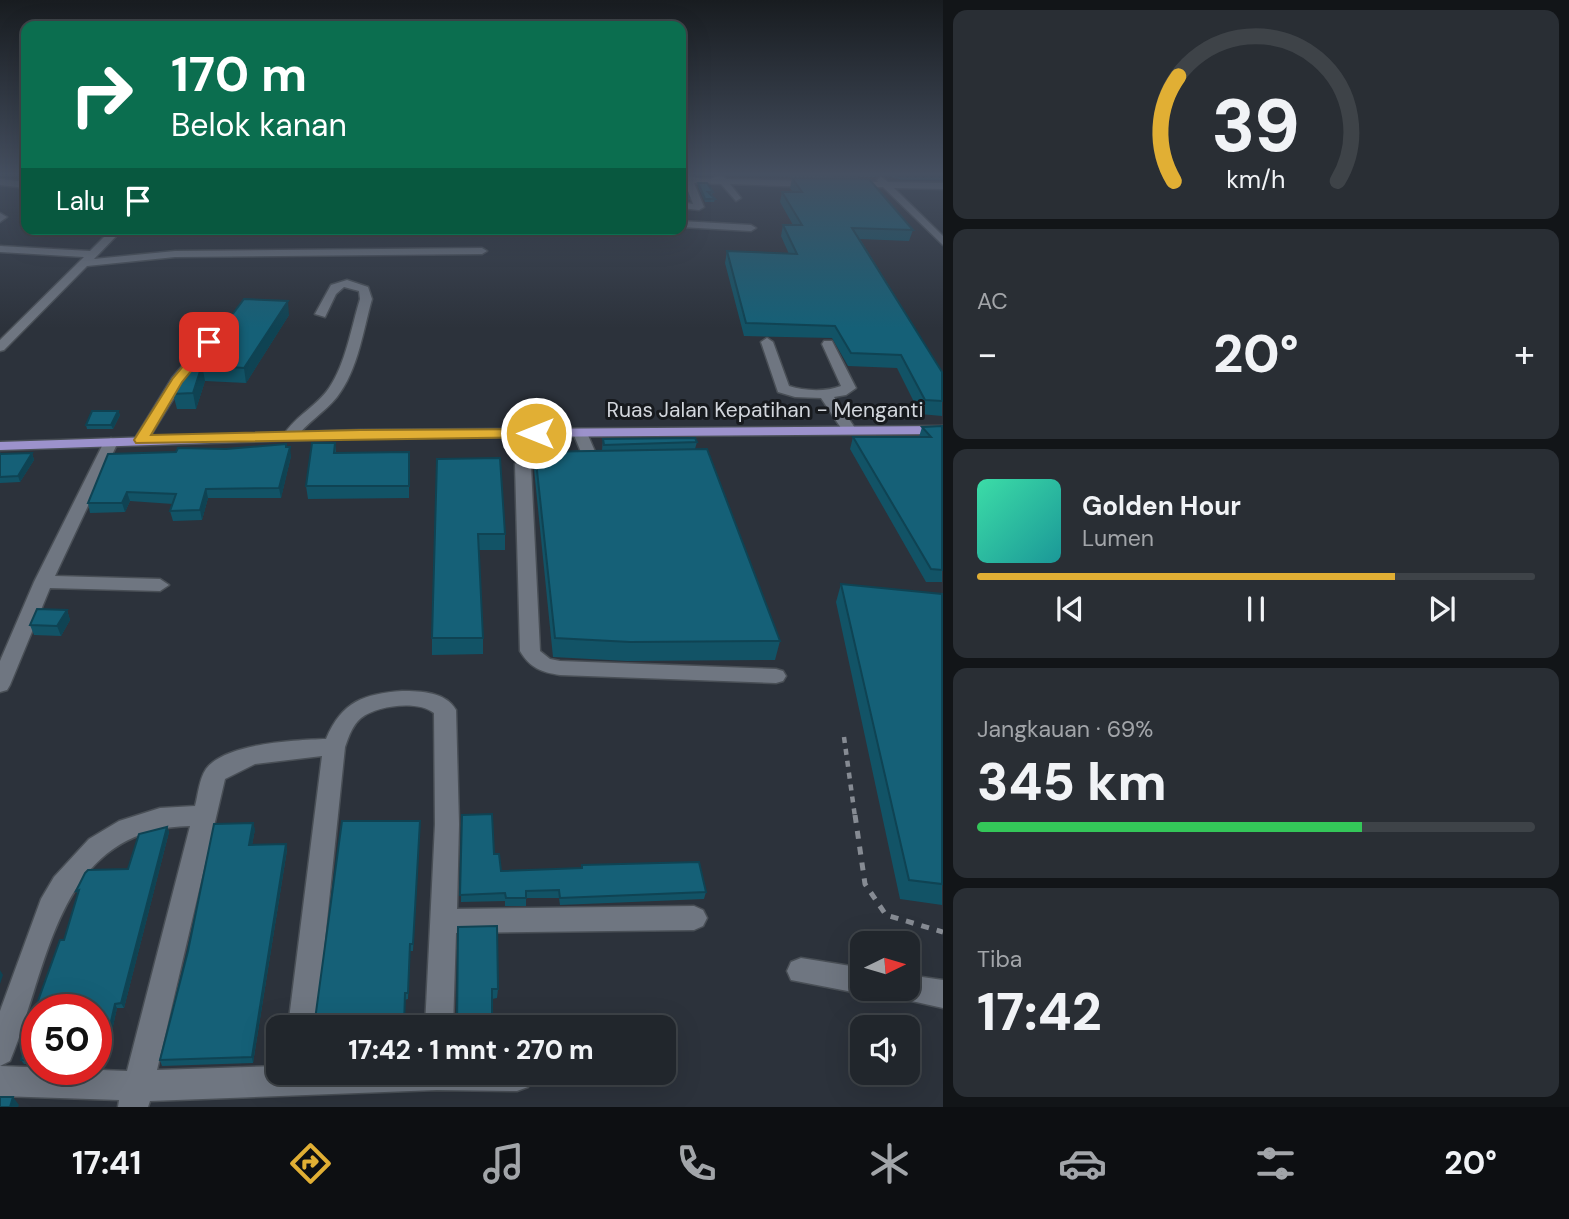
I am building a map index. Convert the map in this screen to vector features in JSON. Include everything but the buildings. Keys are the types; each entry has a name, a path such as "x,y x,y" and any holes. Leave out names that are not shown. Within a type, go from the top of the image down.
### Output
{"main road":[{"name":"Ruas Jalan Kepatihan - Menganti","path":"0,446 290,436 943,430"}],"street":[{"path":"693,225 751,228"},
{"path":"928,225 943,242"},
{"path":"0,347 112,235"},
{"path":"0,249 89,259 175,254 482,251"},
{"path":"290,436 297,421 318,407 338,385 366,299 363,289 351,284 334,287 321,314"},
{"path":"141,440 177,381 225,323"},
{"path":"767,342 783,389 795,393 825,394 849,388 828,344"},
{"path":"825,394 850,430"},
{"path":"580,433 591,461"},
{"path":"0,685 43,582 111,442"},
{"path":"618,460 528,461 523,464 530,651 535,659 545,665 560,668 776,676"},
{"path":"43,582 160,585"},
{"path":"303,1015 334,747 343,724 356,710 374,701 435,701 445,710 447,824 439,1015"},
{"path":"136,1096 215,774 231,762 269,753 334,747"},
{"path":"0,1051 54,899 65,877 84,857 130,828 161,818 204,816"},
{"path":"443,921 694,918"},
{"path":"801,971 850,979"},
{"path":"920,990 943,994"},
{"path":"0,1081 136,1096 266,1080"}],"path":[{"path":"844,737 865,884 886,915 943,932"}],"route":[{"path":"209,342 177,381 141,440 360,434 536,433"}]}
